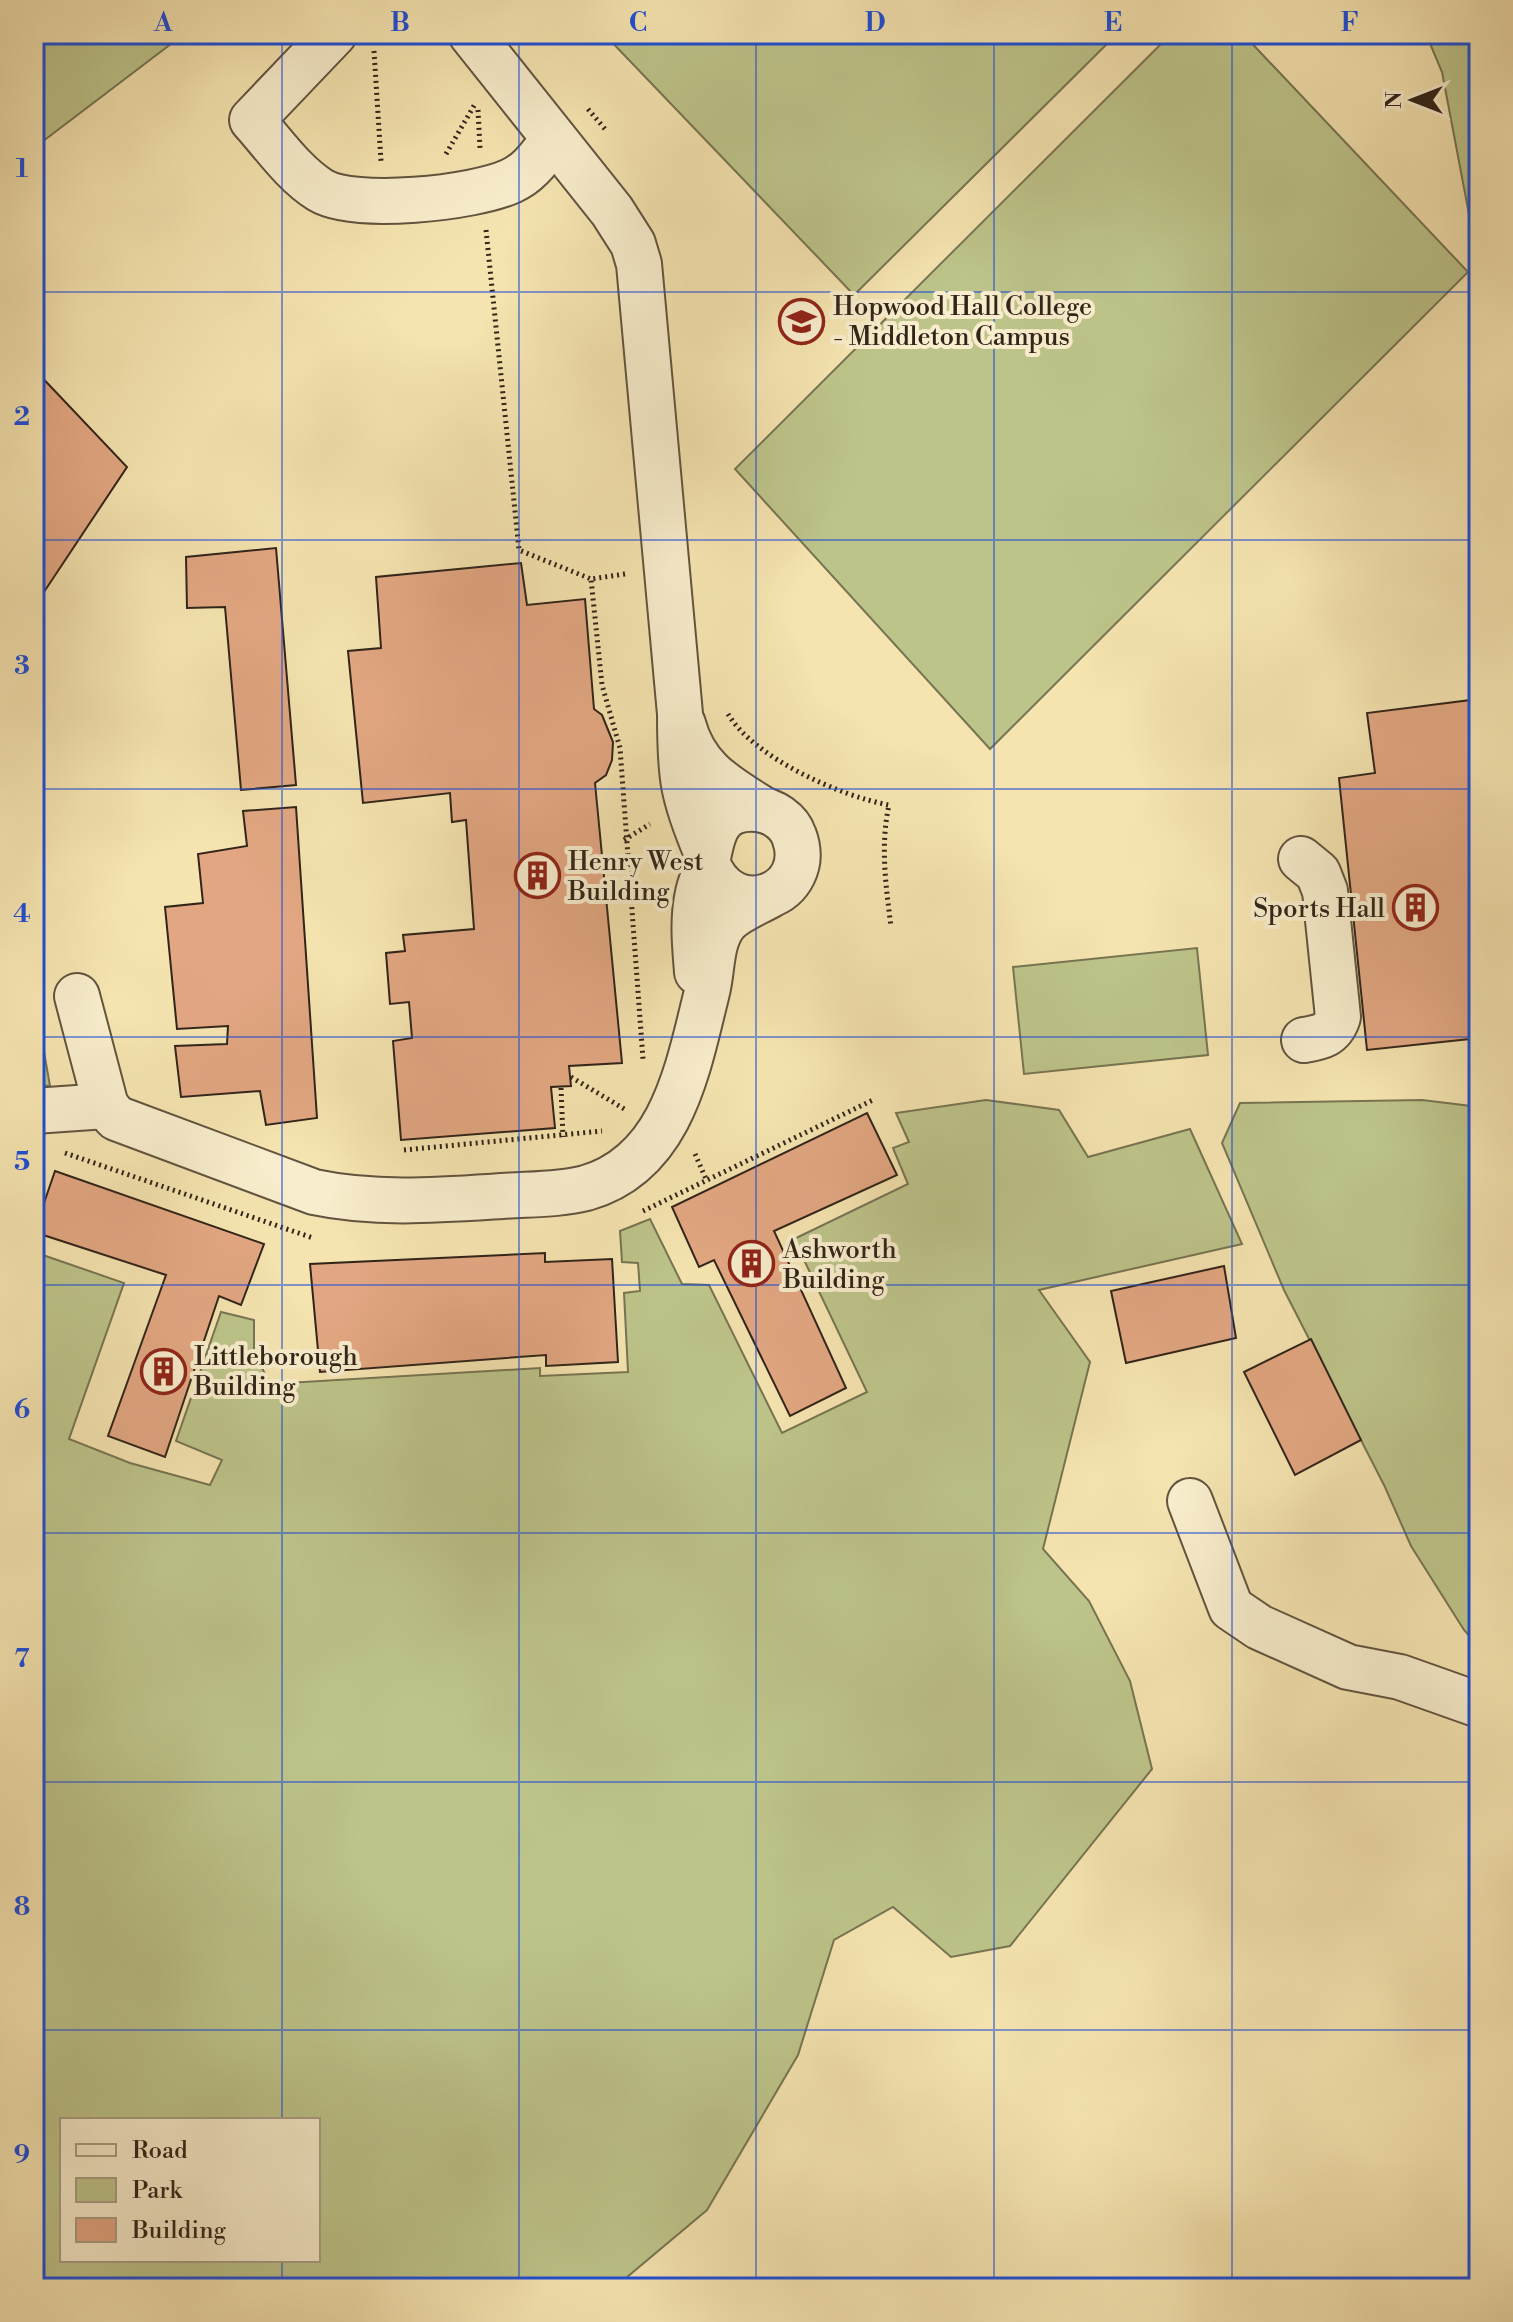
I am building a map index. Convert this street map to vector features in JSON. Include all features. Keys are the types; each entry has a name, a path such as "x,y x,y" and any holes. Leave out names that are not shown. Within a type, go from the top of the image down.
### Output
{"street":[{"path":"334,34 252,120 300,175 322,191 346,200 497,186 531,169 554,139"},
{"path":"487,45 554,139 624,228 639,264 680,714 681,783 685,803 713,877 723,889 738,898 767,897"},
{"path":"77,996 106,1106 116,1118 314,1192 345,1198 443,1200 561,1192 602,1182 628,1167 650,1148 680,1092 717,937 725,924 782,889 792,877 798,853 790,828 714,779 698,761 680,714"},
{"path":"702,1009 693,929 709,838 717,824 729,814 748,808 764,810"},
{"path":"1301,859 1318,873 1325,891 1338,1017 1334,1028 1322,1037 1304,1040"},
{"path":"34,1111 106,1106"},
{"path":"1190,1501 1231,1608 1259,1627 1348,1667 1400,1677 1479,1705"}],"path":[{"path":"374,50 382,177"},
{"path":"445,156 477,101 497,186 519,550 591,579 667,568"},
{"path":"591,579 602,685 620,748 644,1067"},
{"path":"571,1077 632,1113"},
{"path":"561,1088 563,1137"},
{"path":"706,1179 873,1100"},
{"path":"404,1150 615,1130"}],"green space":[{"path":"34,34 184,34 34,148"},
{"path":"604,34 1117,34 854,295"},
{"path":"1171,34 1243,34 1468,272 990,749 735,469"},
{"path":"1426,34 1479,34 1479,267 1442,72"},
{"path":"1197,948 1208,1055 1024,1074 1013,967"},
{"path":"36,1006 50,1086 34,1085"},
{"path":"986,1100 1059,1110 1088,1157 1190,1129 1242,1244 1039,1290 1090,1362 1043,1549 1089,1601 1130,1681 1152,1769 1010,1946 951,1957 893,1907 834,1940 798,2055 707,2210 614,2288 34,2288 34,1252 124,1283 69,1439 130,1463 210,1485 222,1460 176,1441 221,1312 254,1320 254,1352 270,1384 540,1368 540,1376 628,1372 624,1293 640,1291 638,1263 622,1262 620,1231 650,1219 682,1284 709,1285 782,1433 867,1392 794,1239 908,1184 893,1148 909,1142 896,1113"},
{"path":"1422,1100 1479,1107 1479,1647 1464,1630 1411,1546 1385,1487 1284,1290 1222,1143 1240,1103"}],"building":[{"path":"34,369 127,467 34,607"},
{"path":"276,548 296,785 241,790 225,607 187,608 186,557"},
{"name":"Henry West Building","path":"521,563 527,605 585,599 594,709 602,715 613,742 612,760 606,775 595,783 622,1063 569,1066 571,1086 551,1087 555,1128 401,1140 393,1041 412,1038 409,1002 390,1004 386,953 405,951 403,935 474,929 466,820 452,822 450,793 363,803 348,651 381,648 376,577"},
{"name":"Sports Hall","path":"1479,699 1479,1038 1367,1050 1339,778 1375,773 1367,713"},
{"path":"296,807 317,1118 266,1125 260,1091 181,1097 175,1046 227,1044 228,1026 177,1029 165,907 203,903 198,854 247,846 243,811"},
{"name":"Ashworth Building","path":"867,1113 897,1175 774,1231 846,1388 790,1416 714,1260 699,1267 672,1207"},
{"name":"Littleborough Building","path":"55,1171 264,1244 241,1305 219,1296 165,1457 108,1436 166,1275 34,1232"},
{"path":"545,1253 545,1262 612,1259 618,1362 546,1366 546,1355 320,1372 310,1264"},
{"path":"1224,1266 1236,1338 1126,1363 1111,1291"},
{"path":"1311,1339 1361,1440 1295,1475 1244,1372"}],"place":[{"name":"Hopwood Hall College - Middleton Campus","path":"802,321"},
{"name":"Henry West Building","path":"537,876"},
{"name":"Sports Hall","path":"1416,908"},
{"name":"Ashworth Building","path":"752,1264"},
{"name":"Littleborough Building","path":"163,1371"}]}
